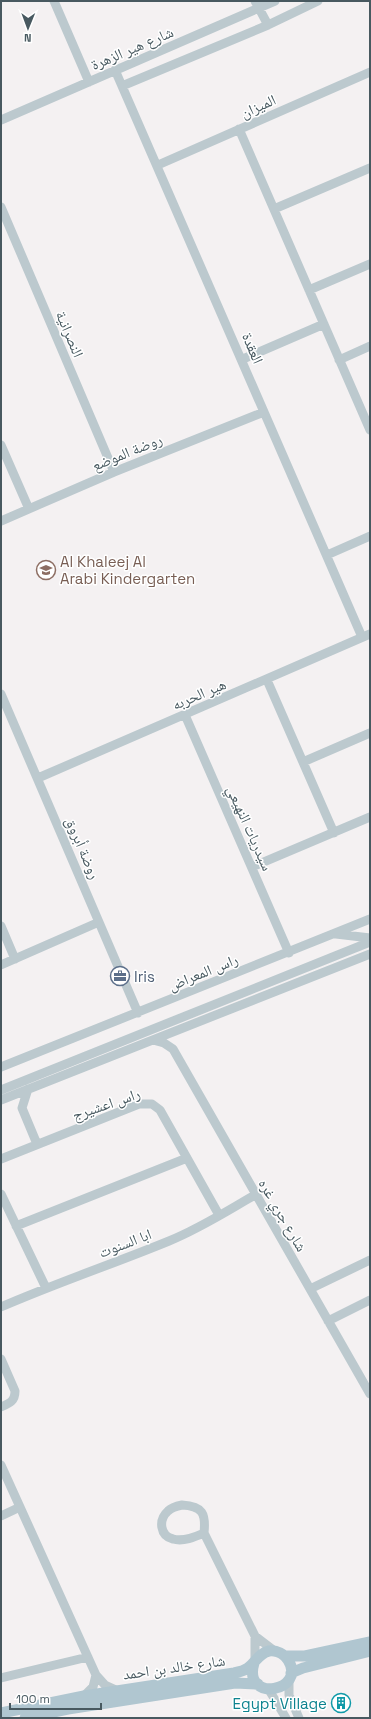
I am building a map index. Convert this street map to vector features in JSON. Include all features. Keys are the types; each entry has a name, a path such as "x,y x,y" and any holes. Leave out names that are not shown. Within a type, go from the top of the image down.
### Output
{"main road":[{"path":"370,1642 305,1656 264,1652 254,1661 252,1674 258,1684 269,1690 277,1689 284,1686 290,1676 303,1668 370,1651"},
{"path":"280,1654 290,1664 290,1676"},
{"name":"شارع خالد بن احمد","path":"1,1713 116,1690 234,1673 243,1671 254,1661"},
{"name":"شارع خالد بن احمد","path":"25,1718 75,1708 235,1682 258,1684"}],"street":[{"path":"54,1 89,82"},
{"name":"شارع هير الزهرة","path":"1,120 89,82 256,5 275,1"},
{"path":"122,86 268,25 318,1"},
{"path":"256,5 268,25"},
{"name":"العقدة","path":"115,70 243,360 264,412 366,636"},
{"name":"الميزان","path":"158,165 370,72"},
{"path":"239,129 370,430"},
{"path":"274,210 370,168"},
{"name":"النصرانية","path":"1,207 114,472"},
{"path":"1,232 10,228"},
{"path":"309,290 370,264"},
{"path":"243,360 324,324"},
{"path":"339,360 370,346"},
{"name":"روضة الموضع","path":"1,521 114,472 264,412"},
{"path":"1,445 29,509"},
{"path":"328,555 370,536"},
{"name":"هير الحربه","path":"38,778 366,636"},
{"path":"267,680 334,833"},
{"name":"روضة أبروق","path":"1,694 138,1013"},
{"name":"سيدريات النهيعي","path":"185,715 289,953"},
{"path":"303,762 370,733"},
{"path":"252,868 370,817"},
{"name":"راس المعراض","path":"1,1067 289,953 370,919"},
{"path":"1,965 99,922"},
{"path":"1,926 15,959"},
{"path":"335,934 370,938"},
{"path":"1,1090 370,942"},
{"path":"2,1100 370,954"},
{"path":"153,1040 164,1043 173,1049 175,1039 180,1030"},
{"name":"شارع جري غره","path":"173,1049 370,1394"},
{"path":"22,1108 28,1089"},
{"path":"2,1100 13,1102 22,1108 37,1144"},
{"name":"راس اعشيرج","path":"1,1159 139,1104 152,1104 160,1110 219,1215"},
{"path":"16,1226 187,1158"},
{"path":"1,1194 46,1288"},
{"name":"ابا السنوت","path":"1,1307 46,1288 170,1241 255,1195"},
{"path":"310,1288 370,1260"},
{"path":"328,1321 370,1300"},
{"path":"1,1359 15,1391 15,1396 11,1403 1,1407"},
{"path":"1,1465 96,1675 105,1685 116,1690"},
{"path":"204,1533 191,1538 173,1539 164,1534 162,1529 163,1517 168,1511 175,1507 192,1505 200,1509 204,1516 204,1533 255,1636 280,1654"},
{"path":"1,1516 20,1507"},
{"path":"254,1661 255,1636"},
{"path":"1,1678 88,1657"},
{"path":"84,1696 93,1687 96,1675"},
{"path":"290,1676 289,1695 299,1718"},
{"path":"269,1690 286,1718"}],"place":[{"name":"Al Khaleej Al Arabi Kindergarten","path":"46,570"},
{"name":"Iris","path":"120,976"},
{"name":"Egypt Village","path":"341,1703"}]}
